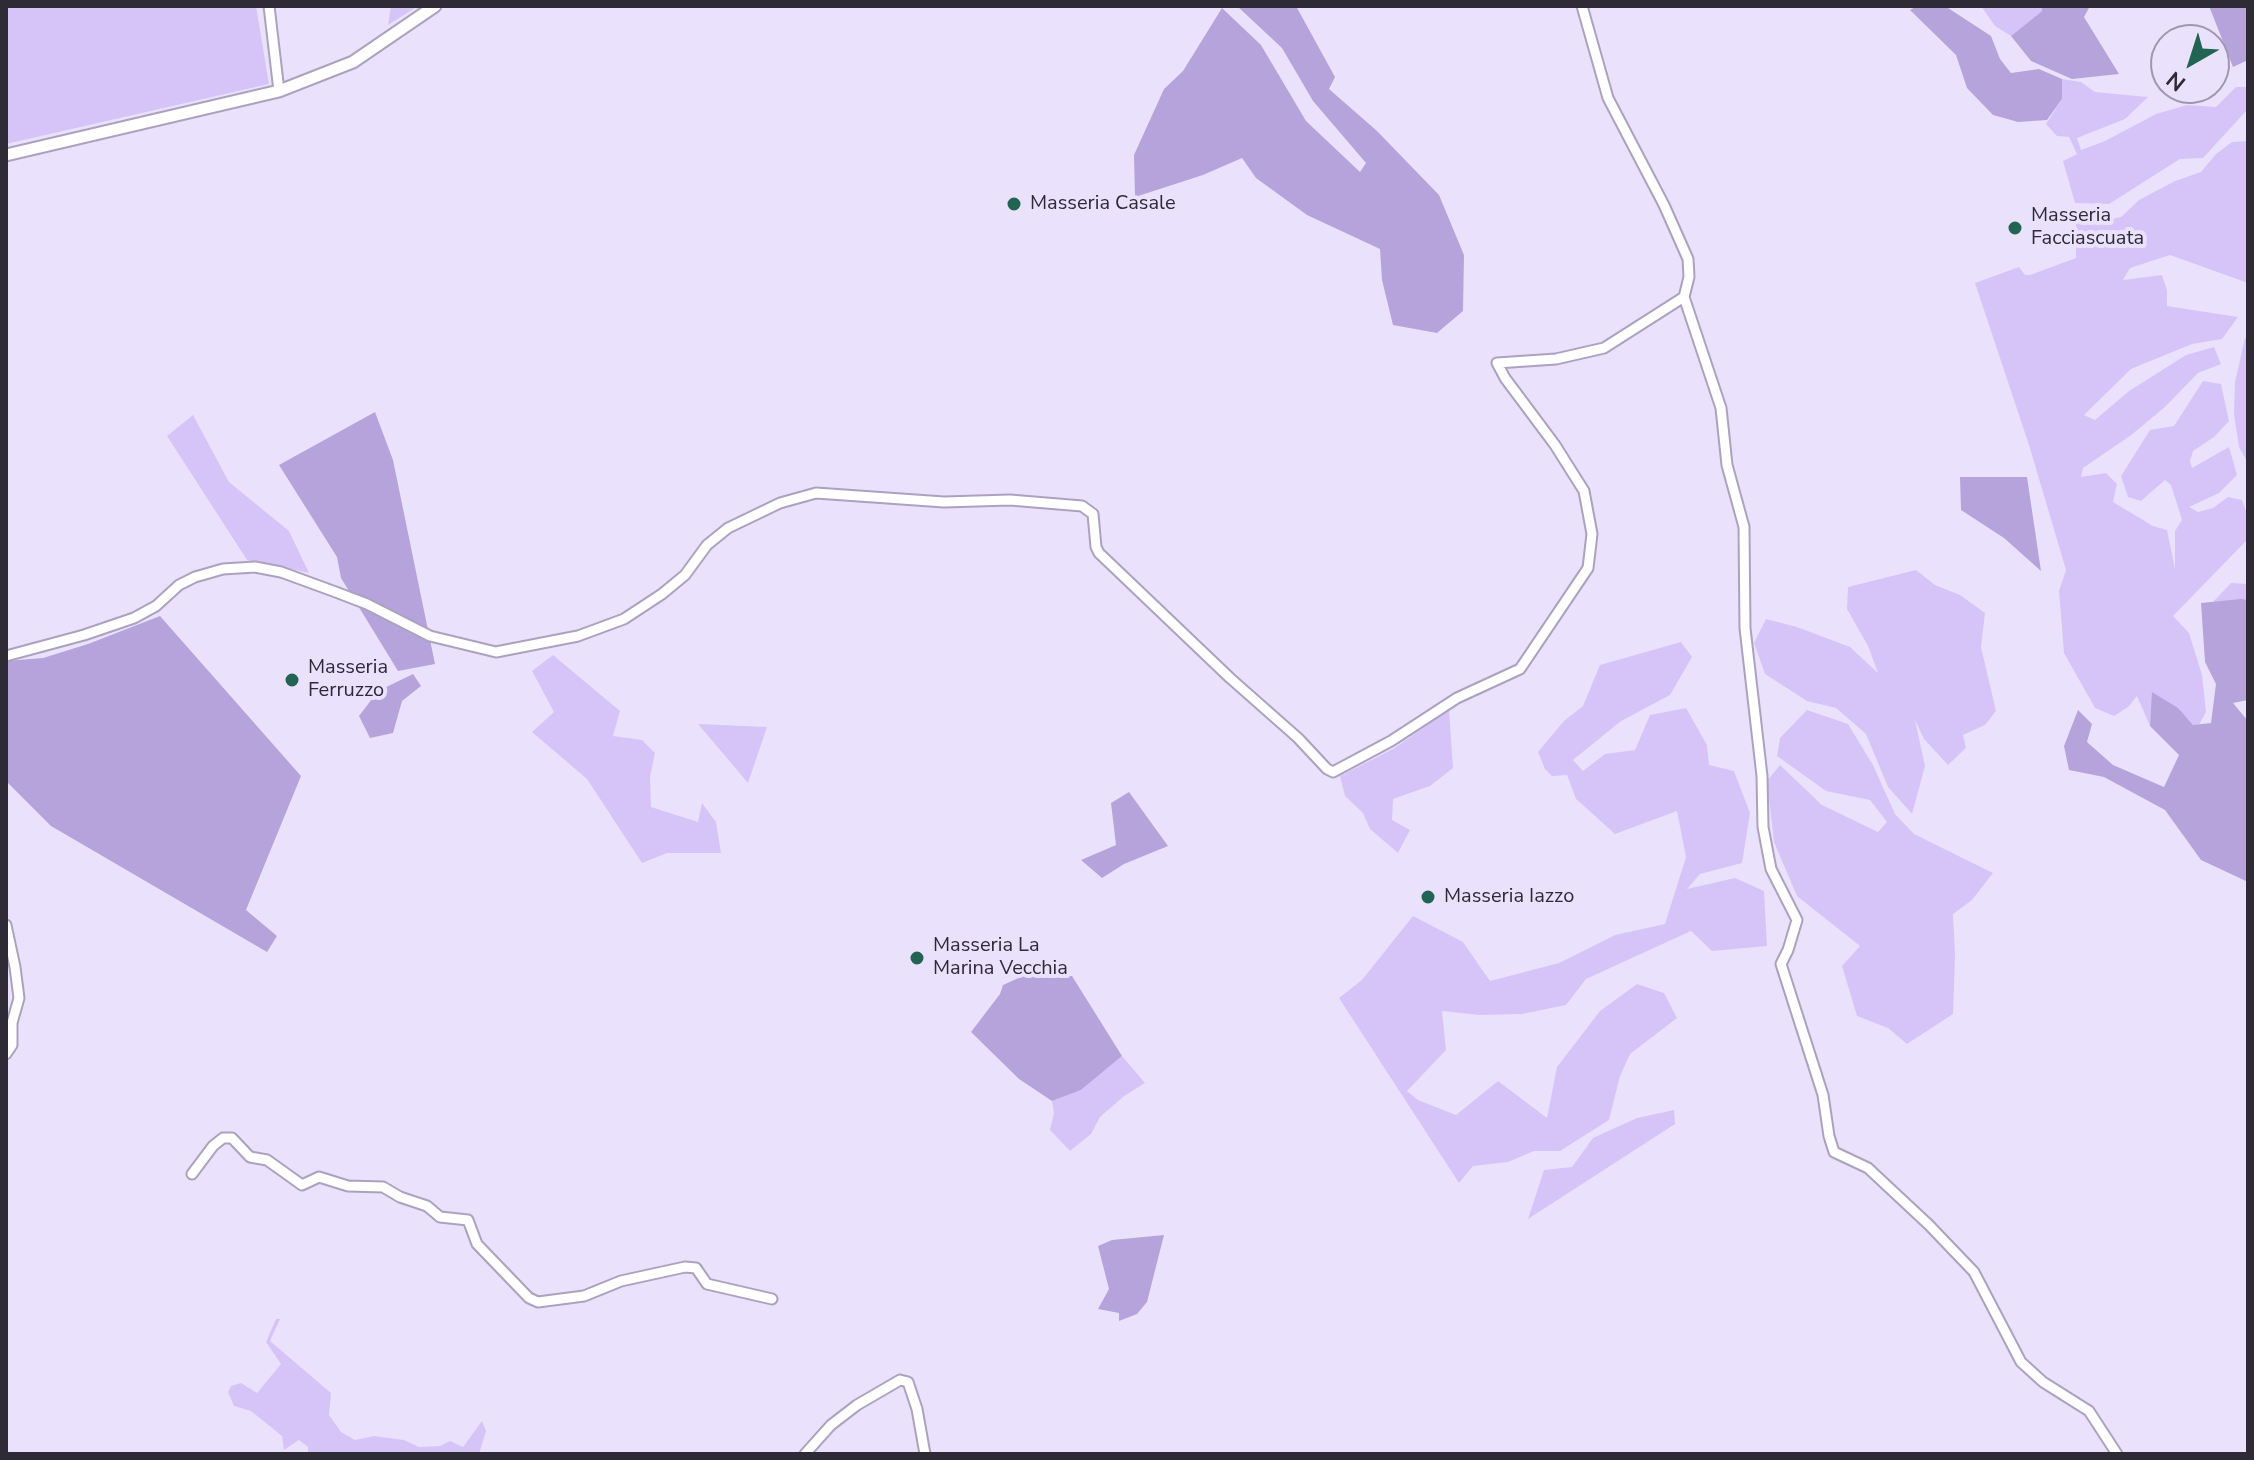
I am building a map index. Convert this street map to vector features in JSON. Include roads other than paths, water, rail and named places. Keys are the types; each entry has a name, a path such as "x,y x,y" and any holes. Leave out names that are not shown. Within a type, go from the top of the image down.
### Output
{"main road":[{"path":"6,155 279,91 353,62 435,6"}],"street":[{"path":"269,6 279,91"},
{"path":"1582,6 1608,98 1664,205 1688,259 1689,277 1684,297 1721,408 1727,465 1744,527 1745,628 1762,776 1763,827 1771,869 1797,920 1781,964 1823,1095 1831,1144 1834,1152 1868,1168 1974,1272 2021,1362 2043,1382 2089,1411 2117,1454"},
{"path":"6,656 134,618 195,577 223,569 255,567 281,572 367,604 430,636 496,652 578,636 624,619 685,575 707,545 728,528 780,503 816,493 944,502 1010,500 1082,506 1093,514 1099,553 1333,772 1391,741 1457,698 1520,669 1588,568 1592,534 1584,491 1497,363 1556,359 1604,348 1684,297"},
{"path":"6,925 19,998 12,1023 12,1045 6,1054"},
{"path":"192,1174 213,1146 223,1138 232,1138 250,1157 267,1160 302,1185 319,1177 348,1186 383,1187 400,1197 427,1206 440,1217 468,1220 477,1244 529,1298 538,1302 584,1296 621,1281 685,1267 696,1268 707,1284 772,1299"},
{"path":"805,1454 831,1425 857,1405 900,1380 908,1382 925,1454"}],"place":[{"name":"Masseria Casale","path":"1014,204"},
{"name":"Masseria Facciascuata","path":"2015,228"},
{"name":"Masseria Ferruzzo","path":"292,680"},
{"name":"Masseria Iazzo","path":"1428,897"},
{"name":"Masseria La Marina Vecchia","path":"917,958"}]}
